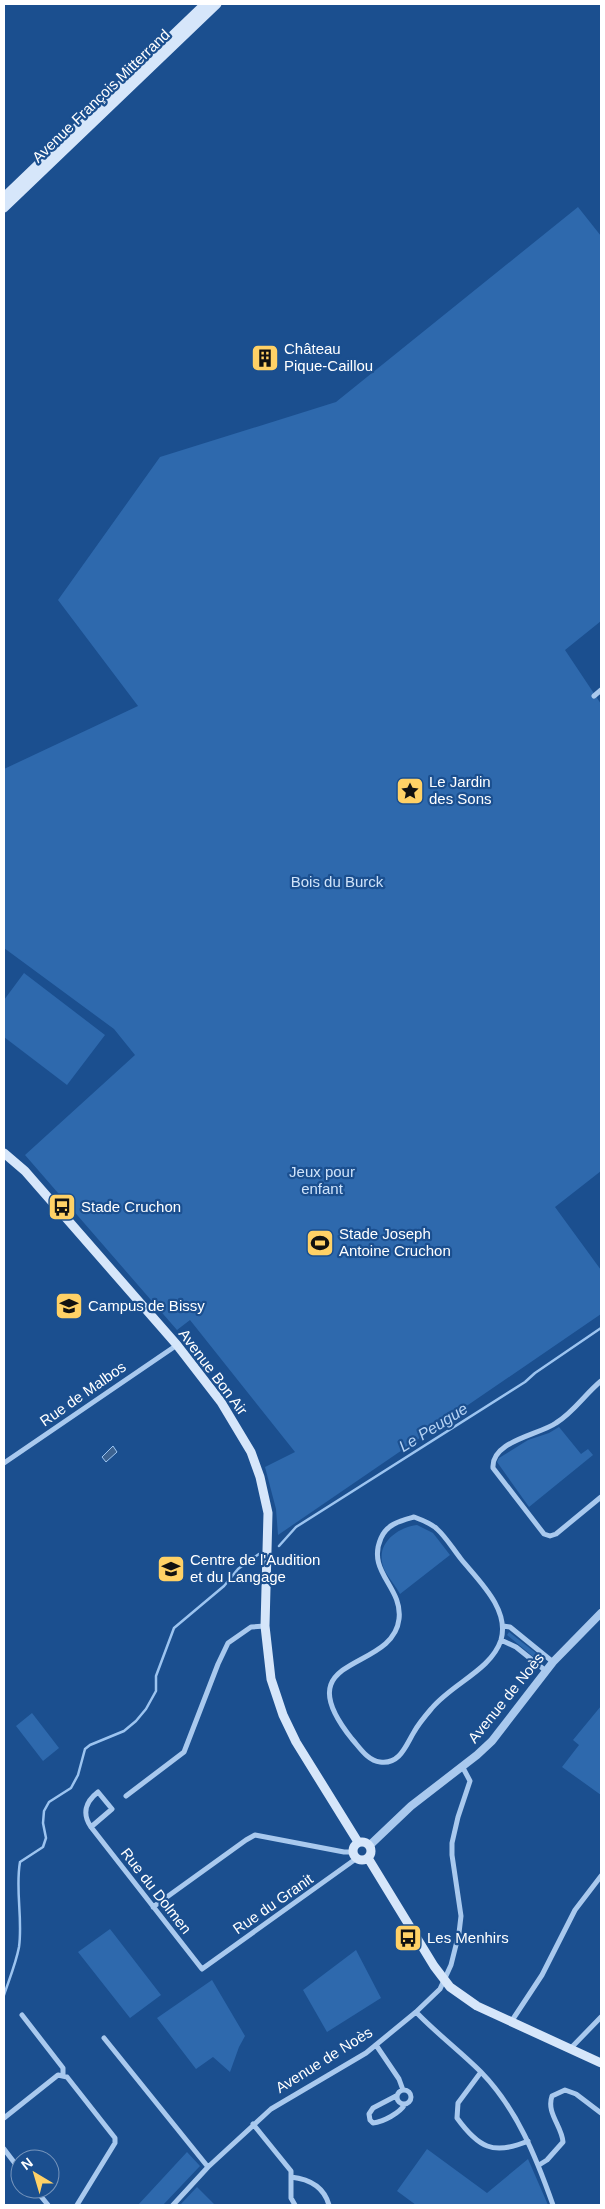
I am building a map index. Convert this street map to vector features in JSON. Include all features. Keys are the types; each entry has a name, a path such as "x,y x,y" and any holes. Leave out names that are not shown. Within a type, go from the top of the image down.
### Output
{"main road":[{"name":"Avenue François Mitterrand","path":"4,198 205,4"},
{"name":"Avenue François Mitterrand","path":"4,208 217,4"},
{"name":"Avenue Bon Air","path":"4,1153 25,1171 177,1345 221,1402 252,1452 268,1514 265,1626 271,1679 283,1715 296,1742 358,1842"},
{"path":"363,1841 370,1845 372,1851 368,1858 362,1860 355,1855 353,1847 358,1842 363,1841"},
{"path":"368,1858 450,1987 478,2006 601,2063"}],"street":[{"path":"594,696 601,690"},
{"name":"Rue de Malbos","path":"4,1463 177,1345"},
{"path":"601,1381 591,1389 574,1410 554,1425 526,1435 496,1453 493,1460 493,1468 544,1534 550,1536 556,1534 601,1497"},
{"path":"414,1517 437,1528 490,1595 499,1612 503,1626 501,1640 490,1660 437,1702 414,1732 403,1752 396,1759 388,1762 373,1760 366,1755 350,1737 334,1709 330,1691 336,1674 343,1668 384,1645 396,1630 399,1619 396,1597 377,1564 376,1552 383,1532 391,1525 414,1517"},
{"name":"Avenue de Noès","path":"173,2205 208,2167 271,2109 341,2069 376,2045 416,2012 440,1989 451,1965 461,1918 452,1855 454,1831 470,1781 462,1766 492,1741 553,1662 601,1613"},
{"path":"126,1796 184,1752 228,1643 251,1626 265,1626"},
{"path":"503,1626 510,1627 553,1662"},
{"path":"501,1640 516,1647 546,1671"},
{"path":"370,1845 411,1806 462,1766"},
{"path":"98,1792 112,1809 91,1827 84,1814 90,1801 98,1792"},
{"name":"Rue du Dolmen","path":"91,1827 202,1969"},
{"path":"153,1907 255,1835 355,1855"},
{"name":"Rue du Granit","path":"202,1969 355,1855"},
{"path":"511,2022 542,1975 575,1910 601,1876"},
{"path":"416,2012 481,2072 506,2102 528,2141 554,2205"},
{"path":"22,2015 63,2068 63,2075"},
{"path":"570,2049 601,2016"},
{"path":"104,2038 208,2167"},
{"path":"376,2045 399,2079 403,2090"},
{"path":"481,2072 458,2103 457,2118 479,2144 488,2148 517,2146 528,2141"},
{"path":"4,2118 58,2075 67,2077 115,2138 115,2143 77,2205"},
{"path":"403,2090 408,2091 411,2097 402,2109 378,2122 373,2123 370,2120 369,2114 373,2108 396,2096 403,2090"},
{"path":"539,2165 547,2160 564,2142 550,2109 552,2096 565,2090 576,2094 600,2113"},
{"path":"396,2096 398,2103 405,2104"},
{"path":"253,2124 291,2171 291,2198 295,2205"},
{"path":"291,2177 301,2178 320,2188 327,2197 329,2205"}],"green space":[{"name":"Bois du Burck","path":"578,207 601,236 601,621 565,650 601,704 601,1171 555,1207 601,1270 601,1314 278,1535 276,1509 265,1467 295,1452 190,1320 177,1330 25,1155 135,1055 114,1029 4,948 4,769 138,706 58,600 160,457 336,402"},
{"path":"24,973 105,1035 67,1085 4,1037 4,1000"},
{"path":"559,1427 581,1454 588,1449 593,1455 529,1507 497,1462 499,1458 528,1440 549,1433"},
{"path":"417,1525 433,1533 450,1555 400,1594 385,1571 382,1554 384,1546 394,1534"},
{"path":"509,1632 541,1657 536,1659 507,1635"},
{"path":"601,1706 601,1795 562,1767 579,1745 573,1740"},
{"path":"32,1713 59,1748 43,1761 16,1726"},
{"path":"110,1929 161,1995 130,2018 78,1952"},
{"path":"356,1950 381,1998 327,2032 303,1990"},
{"path":"212,1980 245,2036 230,2072 213,2057 196,2069 157,2018"},
{"path":"427,2149 487,2193 528,2159 548,2205 416,2205 397,2191"},
{"path":"187,2152 200,2166 163,2205 138,2205"},
{"path":"197,2187 215,2205 180,2205"}],"shaded area":[{"path":"113,1446 117,1452 106,1462 102,1457"}],"waterway":[{"name":"Le Peugue","path":"279,1546 296,1527 525,1382 535,1373 601,1328"},
{"name":"Le Peugue","path":"4,1995 19,1947 18,1883 20,1862 43,1847 46,1838 43,1823 44,1811 49,1802 71,1788 78,1775 85,1749 90,1745 124,1731 146,1709 156,1691 156,1676 174,1628 224,1586 238,1569 259,1554"}],"place":[{"name":"Château Pique-Caillou","path":"265,358"},
{"name":"Le Jardin des Sons","path":"410,791"},
{"name":"Stade Cruchon","path":"62,1207"},
{"name":"Stade Joseph Antoine Cruchon","path":"320,1243"},
{"name":"Campus de Bissy","path":"69,1306"},
{"name":"Centre de l'Audition et du Langage","path":"171,1569"},
{"name":"Les Menhirs","path":"408,1938"}],"park label":[{"name":"Jeux pour enfant","path":"322,1180"}]}
